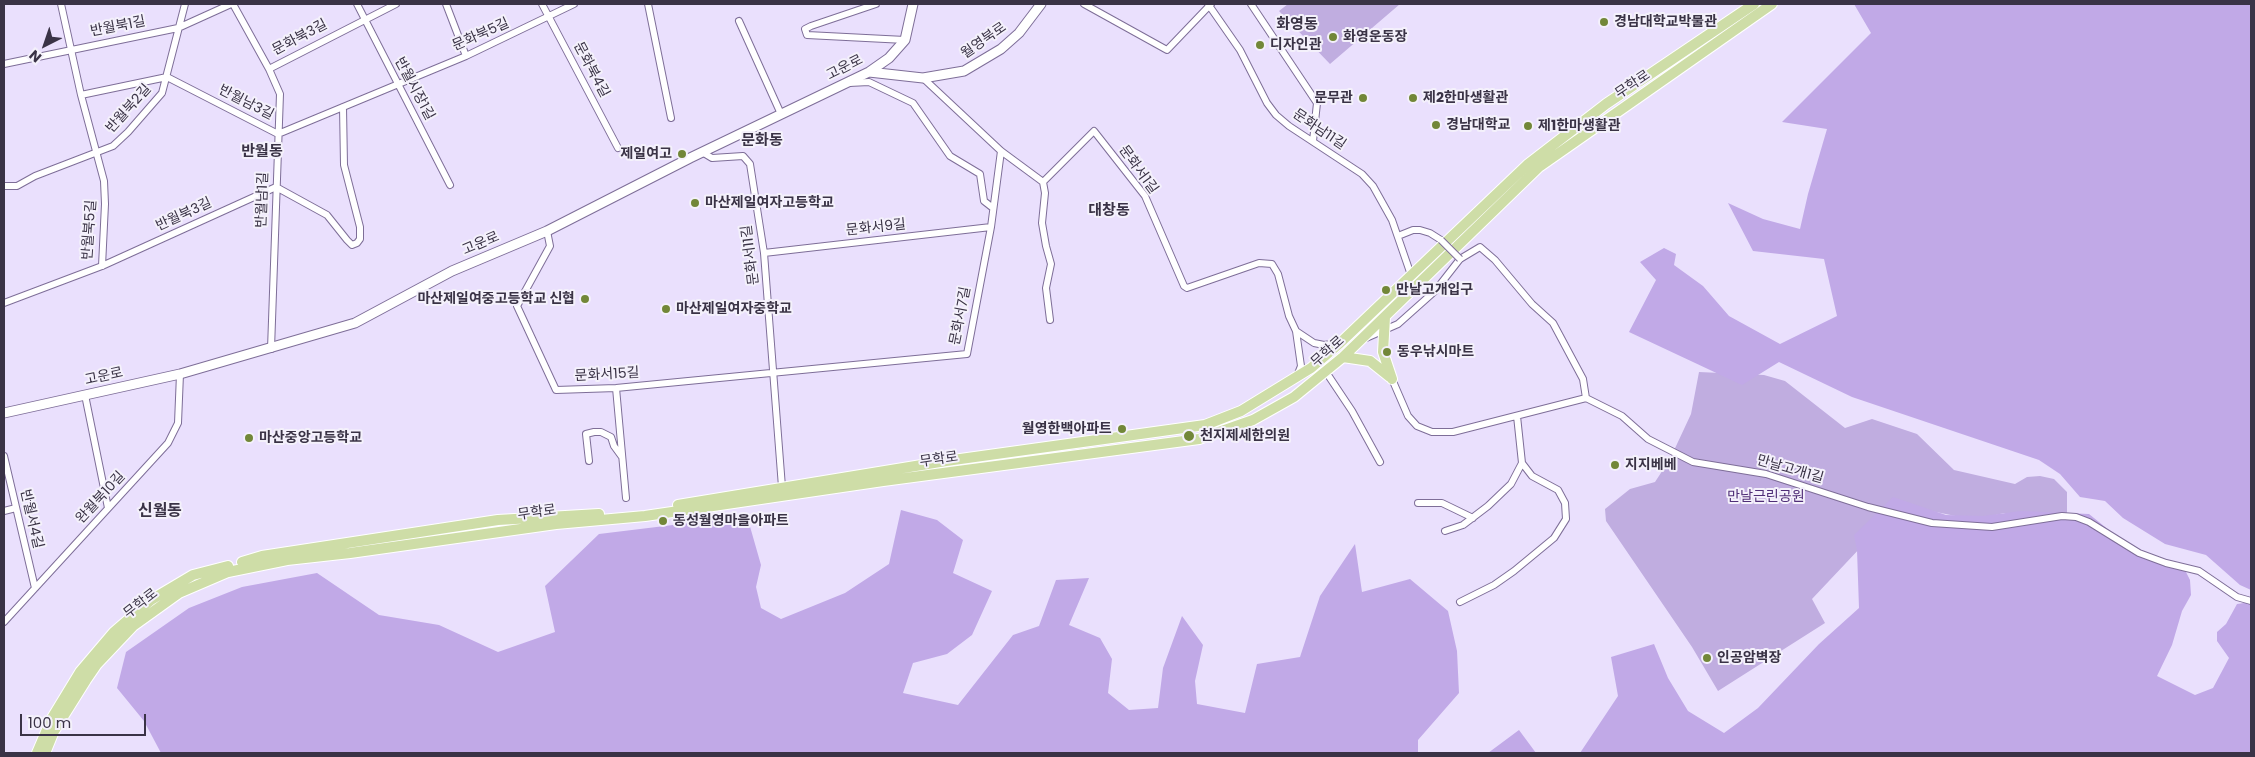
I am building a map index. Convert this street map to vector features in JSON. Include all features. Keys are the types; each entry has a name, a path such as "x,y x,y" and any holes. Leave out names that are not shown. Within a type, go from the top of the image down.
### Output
{"main road":[{"name":"고운로","path":"4,413 180,374 355,323 452,272 547,231 702,152 868,72 890,58 905,40 913,4"},
{"name":"월영북로","path":"868,72 923,78 964,72 1001,49 1019,33 1041,4"},
{"name":"무학로","path":"37,753 52,718 80,672 114,632 151,600 193,575 262,556 498,520 648,510 782,486 1205,425 1241,411 1311,368 1340,343 1527,165 1606,104 1754,4"},
{"name":"무학로","path":"45,753 54,732 86,680 97,664 128,631 150,612 179,593 228,572 287,560 350,554 556,524 645,516 882,481 1199,438 1253,420 1294,397 1343,357 1539,167 1772,4"},
{"path":"1385,317 1383,330 1384,358 1392,379"},
{"path":"1343,357 1370,362 1392,379"}],"street":[{"name":"반월북5길","path":"4,303 102,266 106,204 104,181 81,95 61,4"},
{"name":"반월북2길","path":"4,186 17,186 35,176 96,153 112,146 128,132 162,93 185,4"},
{"name":"반월북1길","path":"4,64 71,48 178,28 232,4"},
{"name":"반월남1길","path":"232,4 269,69 280,94 271,349"},
{"name":"반월시장1길","path":"357,4 396,84 450,185"},
{"name":"문화북3길","path":"269,69 396,4"},
{"path":"446,4 466,56"},
{"name":"문화북4길","path":"542,4 618,148"},
{"name":"문화북5길","path":"396,84 466,56 574,4"},
{"path":"648,4 671,118"},
{"path":"876,4 811,26 805,29 807,35 905,40"},
{"name":"문화남11길","path":"1084,4 1167,50 1209,4 1240,50 1267,103 1289,126 1362,174 1372,186 1392,220 1412,275"},
{"path":"1250,4 1317,103 1313,141"},
{"path":"739,21 781,114"},
{"path":"81,95 167,77"},
{"name":"반월남3길","path":"167,77 278,134 396,84"},
{"path":"923,78 1001,151 1043,182 1045,193 1042,223 1051,264 1046,288 1050,320"},
{"path":"845,83 869,82 913,103 950,156 980,174 984,201 993,208"},
{"path":"276,187 327,215 347,240 352,244 357,243 360,239 360,227 344,165 343,107"},
{"name":"문화서1길","path":"1043,182 1094,131 1145,196 1184,286 1187,288 1232,271 1263,262 1270,263 1278,274 1289,316 1296,331 1301,366 1297,377"},
{"name":"문화서7길","path":"774,372 967,354 991,227 1001,151"},
{"name":"문화서11길","path":"702,152 712,158 743,156 750,164 764,253 782,486"},
{"name":"반월북3길","path":"102,266 276,187"},
{"name":"문화서9길","path":"764,253 991,227"},
{"path":"1398,236 1413,230 1420,230 1441,240 1460,259"},
{"name":"문화서15길","path":"547,231 550,246 517,306 556,390 616,388 774,372"},
{"path":"1363,339 1398,324 1435,291 1460,259 1480,247 1495,260 1521,292 1553,323 1583,379 1586,398 1454,432 1432,432 1417,426 1408,416 1392,379"},
{"path":"1296,331 1307,339 1321,345 1340,343"},
{"path":"1326,372 1352,411 1380,462"},
{"name":"완월북10길","path":"4,622 168,442 178,423 180,374"},
{"path":"616,388 626,498"},
{"path":"85,395 108,508"},
{"name":"만날고개1길","path":"1586,398 1622,416 1648,439 1693,462 1766,474 1868,507 1932,523 1992,527 2062,516 2076,517 2089,522 2140,553 2166,563 2199,570 2237,598 2251,601"},
{"path":"1460,602 1494,585 1514,572 1554,538 1564,526 1567,511 1562,496 1551,484 1528,473 1522,464 1517,416"},
{"path":"589,461 586,434 594,432 601,432 611,437 614,446 623,458"},
{"name":"반월서4길","path":"4,456 35,588"},
{"path":"1445,531 1473,518 1511,484 1522,464"},
{"path":"1418,503 1442,503 1473,518"},
{"path":"4,511 16,508"}],"green space":[{"name":"화영운동장","path":"1288,4 1400,4 1330,64 1279,11"},
{"name":"만날근린공원","path":"1699,372 1764,375 1785,381 1845,428 1872,419 1917,434 1954,470 2015,484 2027,477 2040,476 2054,479 2067,492 2067,513 2040,519 2004,513 1975,520 1897,504 1862,546 1812,599 1825,623 1718,691 1692,647 1606,521 1605,509 1630,489 1655,482 1670,459 1691,414"}],"shaded area":[{"path":"1854,4 2251,4 2251,590 2240,585 2206,555 2165,544 2123,518 2105,501 2080,497 2060,474 2039,460 1852,397 1779,362 1742,385 1629,332 1656,280 1640,262 1664,248 1676,254 1674,265 1703,286 1729,316 1780,344 1837,316 1824,259 1753,251 1728,203 1763,219 1800,229 1827,129 1782,122 1871,33"},
{"path":"1893,497 1946,515 1983,516 2021,511 2089,514 2125,543 2149,556 2184,568 2190,580 2191,595 2182,611 2172,645 2157,676 2195,695 2213,688 2229,658 2217,641 2217,632 2226,624 2237,604 2251,602 2251,753 1580,753 1618,696 1611,657 1654,644 1668,678 1688,711 1724,733 1758,708 1819,644 1859,608 1857,550 1854,535"},
{"path":"901,510 937,520 963,540 953,573 992,591 972,635 947,654 913,663 903,693 958,705 1013,635 1039,626 1056,580 1089,578 1069,625 1100,638 1112,659 1108,693 1129,710 1158,708 1163,668 1182,616 1203,645 1195,681 1197,704 1245,713 1257,664 1300,657 1320,596 1355,544 1362,592 1410,579 1448,611 1457,651 1459,693 1418,740 1418,753 161,753 144,721 117,688 126,652 189,608 242,587 317,573 379,615 439,625 498,652 555,632 545,586 599,534 747,516 761,565 756,587 761,608 781,619 845,593 889,564"},
{"path":"1519,730 1536,753 1488,753"}],"place":[{"name":"경남대학교박물관","path":"1604,22"},
{"name":"화영운동장","path":"1333,37"},
{"name":"디자인관","path":"1260,45"},
{"name":"문무관","path":"1363,98"},
{"name":"제2한마생활관","path":"1413,98"},
{"name":"경남대학교","path":"1436,125"},
{"name":"제1한마생활관","path":"1528,126"},
{"name":"제일여고","path":"682,154"},
{"name":"마산제일여자고등학교","path":"695,203"},
{"name":"만날고개입구","path":"1386,290"},
{"name":"마산제일여중고등학교 신협","path":"585,299"},
{"name":"마산제일여자중학교","path":"666,309"},
{"name":"동우낚시마트","path":"1387,352"},
{"name":"월영한백아파트","path":"1122,429"},
{"name":"천지제세한의원","path":"1189,436"},
{"name":"마산중앙고등학교","path":"249,438"},
{"name":"지지베베","path":"1615,465"},
{"name":"동성월영마을아파트","path":"663,521"},
{"name":"인공암벽장","path":"1707,658"}],"district":[{"name":"화영동","path":"1297,25"},
{"name":"문화동","path":"762,141"},
{"name":"반월동","path":"262,152"},
{"name":"대창동","path":"1109,211"},
{"name":"신월동","path":"160,512"}]}
